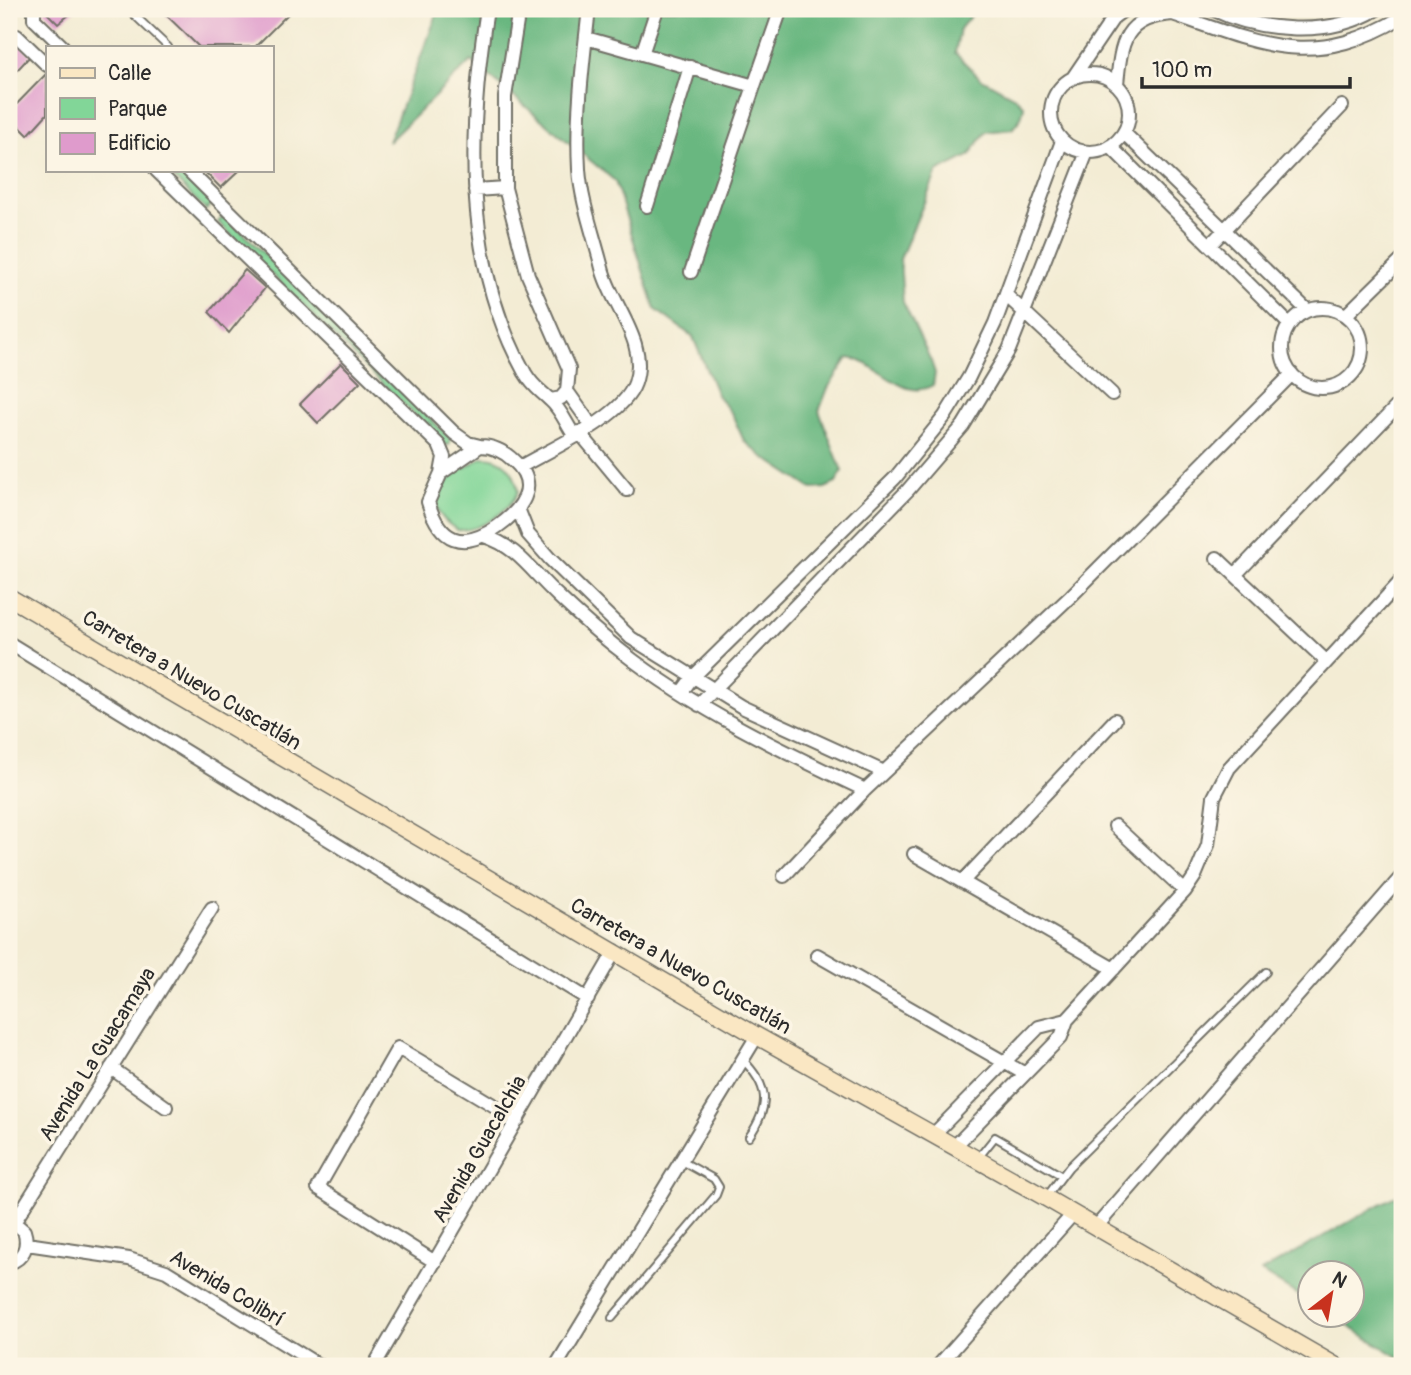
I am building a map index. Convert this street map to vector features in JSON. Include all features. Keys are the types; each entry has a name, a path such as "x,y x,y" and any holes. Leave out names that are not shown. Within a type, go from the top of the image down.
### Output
{"street":[{"path":"486,9 473,114 475,191 486,271 500,318 531,382 537,391 551,400 576,434 627,490"},
{"path":"519,9 505,97 505,188 528,275 569,369 567,391 561,398 551,400"},
{"path":"520,467 618,408 634,385 638,371 637,347 604,276 579,171 580,89 589,9"},
{"path":"642,54 657,9"},
{"path":"691,272 780,9"},
{"path":"1074,76 1097,74 1117,84 1126,97 1129,111 1124,133 1111,146 1087,152 1062,141 1052,124 1051,105 1059,88 1074,76 1114,17 1125,9"},
{"path":"1212,9 1255,23 1318,28 1345,22 1377,9"},
{"path":"13,35 26,31 34,14 62,46"},
{"path":"1117,84 1121,48 1128,32 1142,20 1157,15 1173,14 1274,47 1303,49 1340,44 1373,34 1402,17"},
{"path":"13,35 46,64"},
{"path":"586,38 754,86"},
{"path":"647,206 690,68"},
{"path":"1211,244 1342,106"},
{"path":"1124,133 1307,310"},
{"path":"681,693 692,678 796,578 919,451 969,377 1006,295 1062,141"},
{"path":"1111,146 1289,324"},
{"path":"699,705 710,689 933,463 988,388 1009,349 1087,152"},
{"path":"158,172 439,445 444,457 441,473 428,502 432,518 442,531 455,540 467,541 484,536 519,511 526,493 525,475 520,467 499,450 468,443 454,433 190,172"},
{"path":"475,191 505,188"},
{"path":"210,222 226,207"},
{"path":"1346,315 1402,260"},
{"path":"1006,295 1112,394"},
{"path":"1323,307 1346,315 1357,328 1362,344 1360,360 1352,375 1338,384 1322,388 1305,384 1292,374 1282,349 1289,324 1307,310 1323,307"},
{"path":"784,876 865,790 1071,596 1292,374"},
{"path":"567,391 591,425"},
{"path":"1235,575 1402,401"},
{"path":"441,473 480,446"},
{"path":"519,511 528,534 596,606 631,638 710,689 884,772"},
{"path":"484,536 515,551 555,594 620,651 681,693 764,742 865,790"},
{"path":"1217,558 1326,661"},
{"path":"955,1146 1060,1037 1067,1020 1185,891 1203,861 1214,797 1229,768 1402,580"},
{"name":"Carretera a Nuevo Cuscatlán","path":"9,597 757,1036 978,1159 1336,1366"},
{"path":"9,643 588,999"},
{"path":"962,882 1115,720"},
{"path":"1115,826 1185,891"},
{"path":"914,855 1114,969"},
{"path":"1096,1227 1402,876"},
{"name":"Avenida La Guacamaya","path":"12,1220 212,908"},
{"name":"Avenida Guacalchia","path":"374,1366 615,951"},
{"path":"817,955 1025,1074"},
{"path":"934,1134 1039,1027 1067,1020"},
{"path":"556,1366 757,1036"},
{"path":"435,1262 318,1188 398,1048 518,1120"},
{"path":"111,1068 166,1107"},
{"path":"938,1366 1073,1214"},
{"path":"9,1263 20,1258 27,1244 24,1231 12,1220"},
{"name":"Avenida Colibrí","path":"27,1244 129,1259 166,1271 320,1366"}],"lane":[{"path":"128,9 167,46"},
{"path":"1046,1198 1062,1176 1266,972"},
{"path":"743,1059 765,1088 765,1100 750,1137"},
{"path":"978,1159 995,1137 1062,1176"},
{"path":"612,1318 716,1195 719,1187 714,1179 680,1160"}],"green space":[{"path":"439,9 976,9 960,29 955,53 980,78 1015,97 1024,106 1021,118 1012,129 986,132 969,156 937,172 900,259 903,302 931,361 935,373 933,385 911,389 870,366 848,358 828,388 819,411 842,471 836,483 825,488 812,489 762,456 744,441 732,414 717,395 693,337 655,309 615,181 471,61 388,142"},
{"path":"168,172 181,172 213,203 206,210"},
{"path":"225,215 451,439 449,445 445,445 218,222"},
{"path":"483,457 497,459 508,466 518,492 508,507 492,519 474,528 457,530 443,519 437,508 437,498 449,479"},
{"path":"1402,1192 1402,1359 1355,1330 1366,1330 1366,1260 1296,1260 1296,1294 1261,1272"}],"building":[{"path":"43,9 76,9 58,24"},
{"path":"160,9 293,9 256,46 198,46"},
{"path":"18,43 31,55 9,79 9,46"},
{"path":"46,74 46,115 28,135 9,116 9,112"},
{"path":"205,172 238,172 221,188"},
{"path":"245,270 265,288 229,333 209,312"},
{"path":"341,363 360,382 318,423 300,404"}]}
